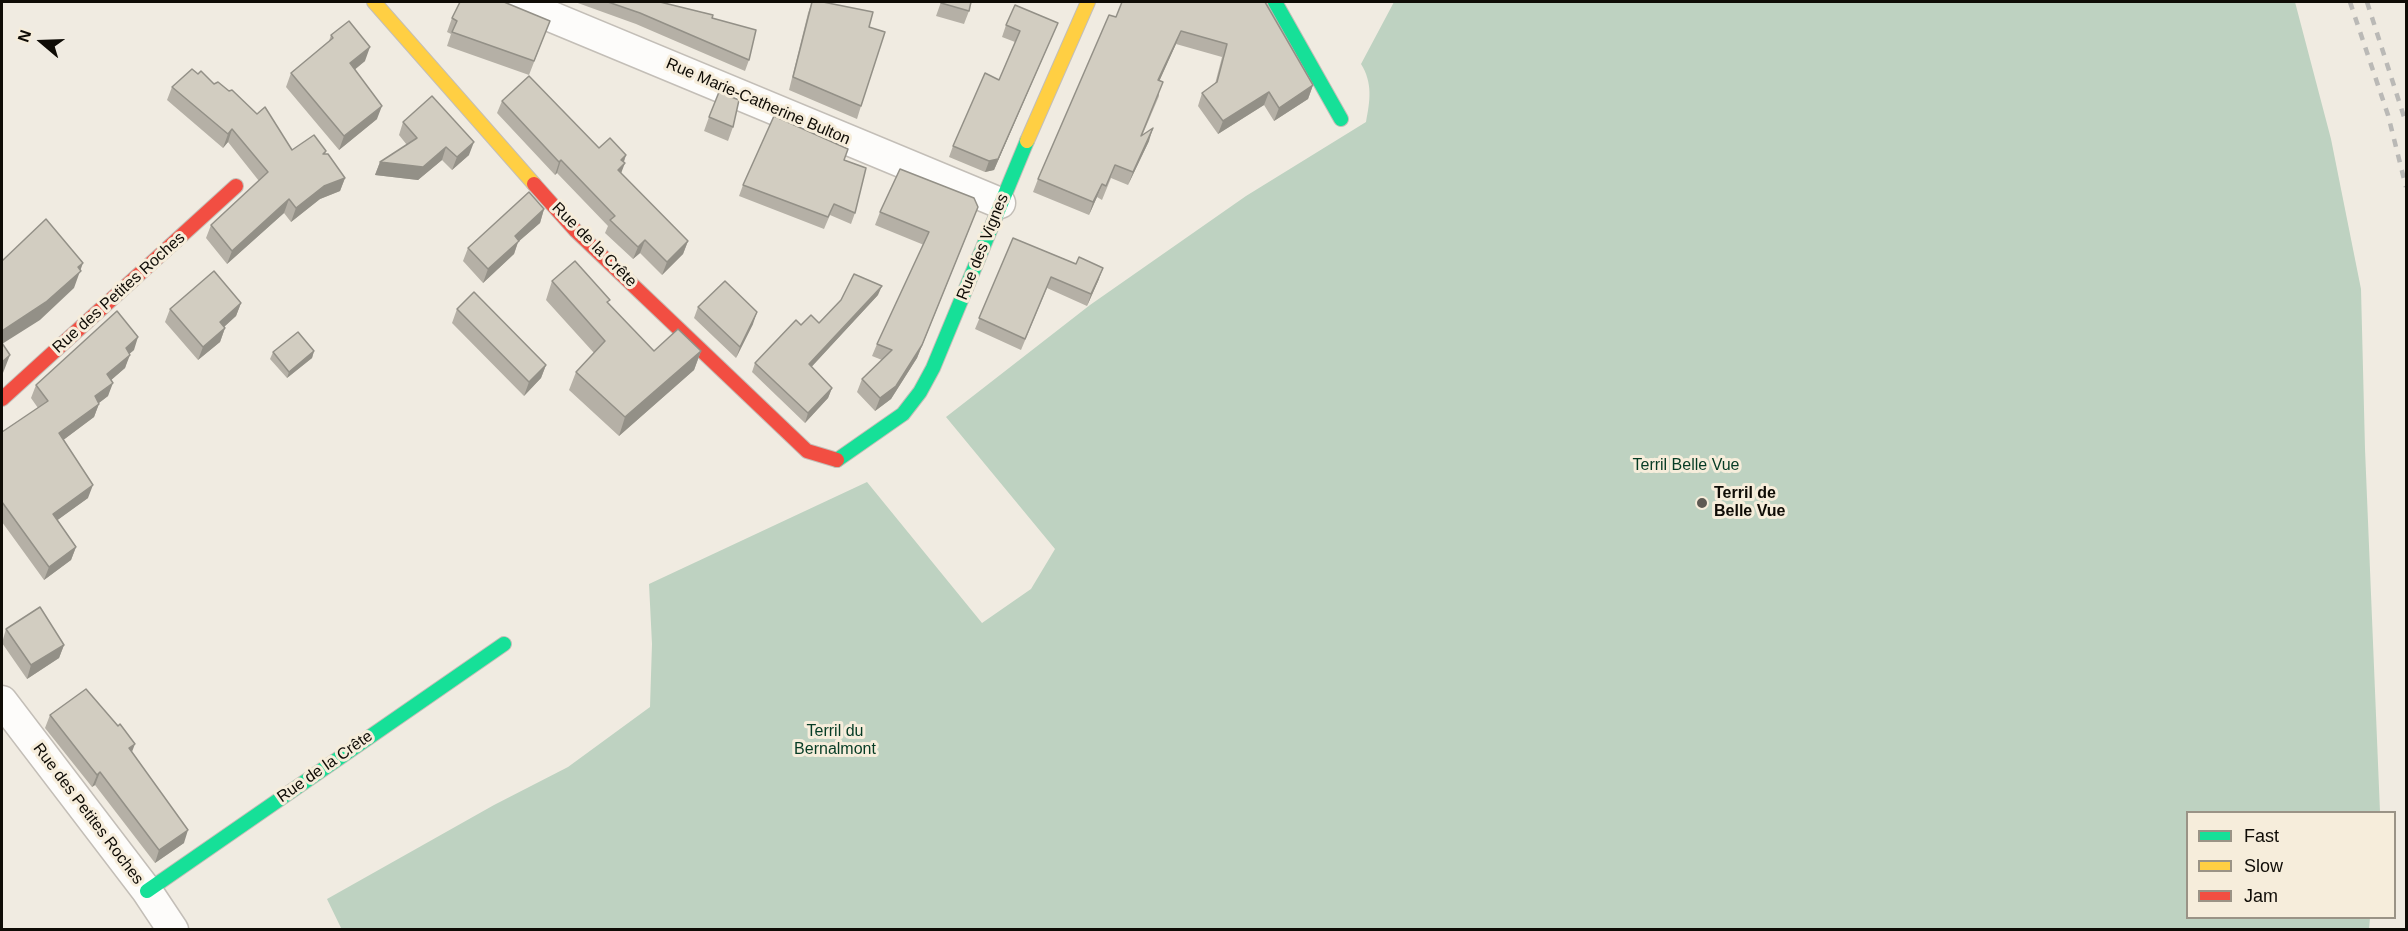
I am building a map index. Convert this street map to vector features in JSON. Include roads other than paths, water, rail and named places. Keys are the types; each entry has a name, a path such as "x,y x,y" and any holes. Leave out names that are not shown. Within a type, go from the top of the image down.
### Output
{"street":[{"name":"Rue de la Crête","path":"374,2 576,231 807,451 837,460"},
{"name":"Rue Marie-Catherine Bulton","path":"516,2 1000,203"},
{"name":"Rue des Vignes","path":"837,460 903,414 920,393 933,368 1000,203 1088,2"},
{"path":"1275,2 1341,119"},
{"name":"Rue des Petites Roches","path":"2,399 236,186"},
{"name":"Rue de la Crête","path":"147,891 504,644"},
{"name":"Rue des Petites Roches","path":"2,700 147,891 173,930"}],"railway":[{"path":"2350,2 2388,115 2406,187"},
{"path":"2367,2 2406,123"}],"place":[{"name":"Terril de Belle Vue","path":"1702,503"}],"park label":[{"name":"Terril Belle Vue","path":"1686,466"},
{"name":"Terril du Bernalmont","path":"835,741"}]}
